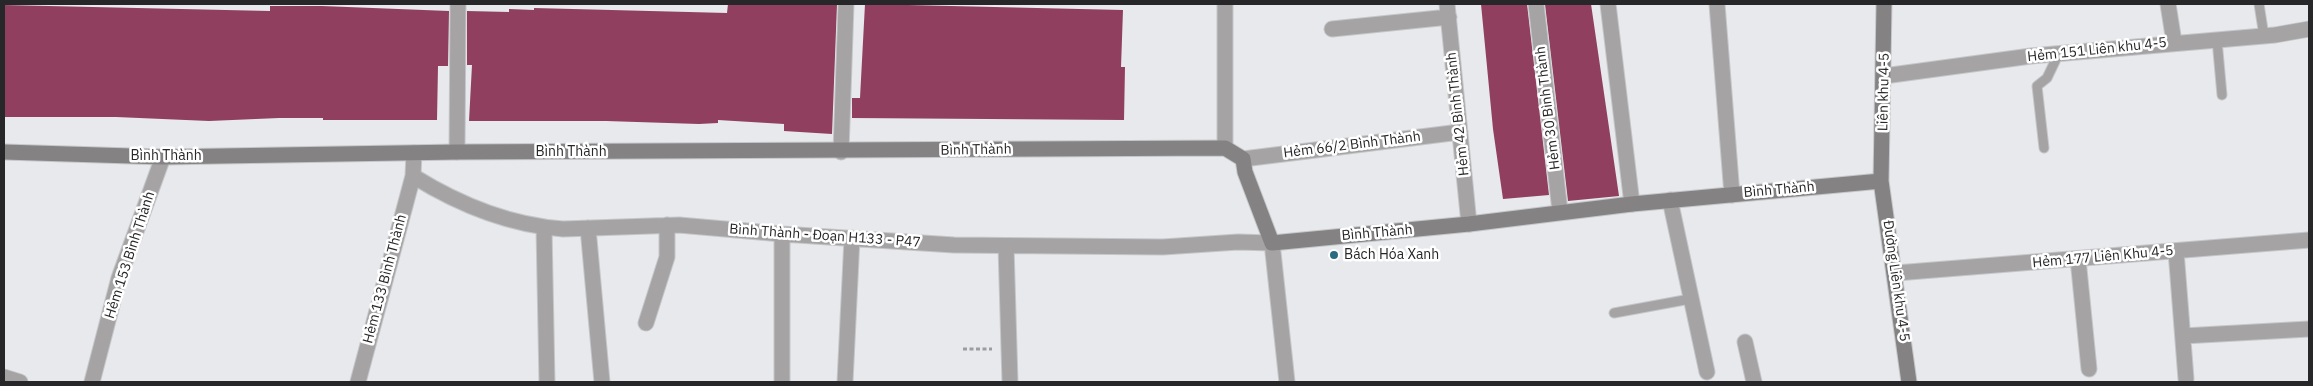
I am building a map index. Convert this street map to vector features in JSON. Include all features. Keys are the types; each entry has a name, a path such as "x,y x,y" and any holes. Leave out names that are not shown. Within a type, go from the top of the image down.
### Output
{"street":[{"path":"457,152 458,4"},
{"path":"841,152 846,4"},
{"path":"1225,4 1225,148 1243,159 1245,172 1272,243 1287,382"},
{"name":"Hẻm 30 Bình Thành","path":"1536,4 1560,211"},
{"path":"1608,4 1632,204"},
{"path":"1717,4 1732,195"},
{"name":"Liên khu 4-5","path":"1882,181 1884,4"},
{"path":"2168,4 2174,42"},
{"path":"1332,29 1448,10"},
{"name":"Hẻm 42 Bình Thành","path":"1448,10 1469,224"},
{"name":"Hẻm 151 Liên khu 4-5","path":"1884,76 2059,54 2174,42 2264,36 2309,29"},
{"name":"Hẻm 66/2 Bình Thành","path":"1243,159 1460,132"},
{"name":"Bình Thành","path":"4,152 163,157 457,152 841,152 1225,148"},
{"path":"413,176 414,153"},
{"name":"Hẻm 153 Bình Thành","path":"92,382 119,278 163,157"},
{"name":"Bình Thành - Đoạn H133 - P47","path":"413,176 447,197 490,213 544,228 667,225 782,234 1006,246 1163,247 1238,242 1272,243"},
{"name":"Hẻm 133 Bình Thành","path":"358,382 413,176"},
{"name":"Bình Thành","path":"1272,243 1469,224 1560,211 1882,181"},
{"name":"Đường Liên khu 4-5","path":"1882,181 1896,273 1909,382"},
{"path":"1670,200 1707,372"},
{"path":"646,323 668,257 667,225"},
{"path":"544,228 547,382"},
{"path":"588,228 602,382"},
{"path":"782,234 782,382"},
{"path":"845,382 852,238"},
{"name":"Hẻm 177 Liên Khu 4-5","path":"1896,273 2309,240"},
{"path":"1006,246 1010,382"},
{"path":"2176,251 2186,379"},
{"path":"2078,259 2089,369"},
{"path":"2183,336 2309,329"},
{"path":"1745,342 1754,382"},
{"path":"4,377 20,382"}],"lane":[{"path":"2259,4 2264,36"},
{"path":"2217,40 2222,95"},
{"path":"2044,148 2037,86 2047,78 2059,54"},
{"path":"1614,313 1690,299"}],"path":[{"path":"963,349 988,350 1008,346"}],"building":[{"path":"728,4 837,4 832,134 784,131 784,124 718,120 718,123 699,124 606,121 469,121 472,65 467,65 467,11 509,12 509,9 534,10 534,8 727,13"},
{"path":"865,4 1123,10 1121,67 1125,67 1124,120 852,118 852,98 860,98"},
{"path":"1481,4 1527,4 1549,195 1503,199 1493,129"},
{"path":"1545,4 1591,4 1619,196 1568,201"},
{"path":"4,5 270,11 270,6 322,6 449,11 448,66 438,66 437,120 279,118 209,121 116,117 4,117"}],"place":[{"name":"Bách Hóa Xanh","path":"1334,255"}]}
